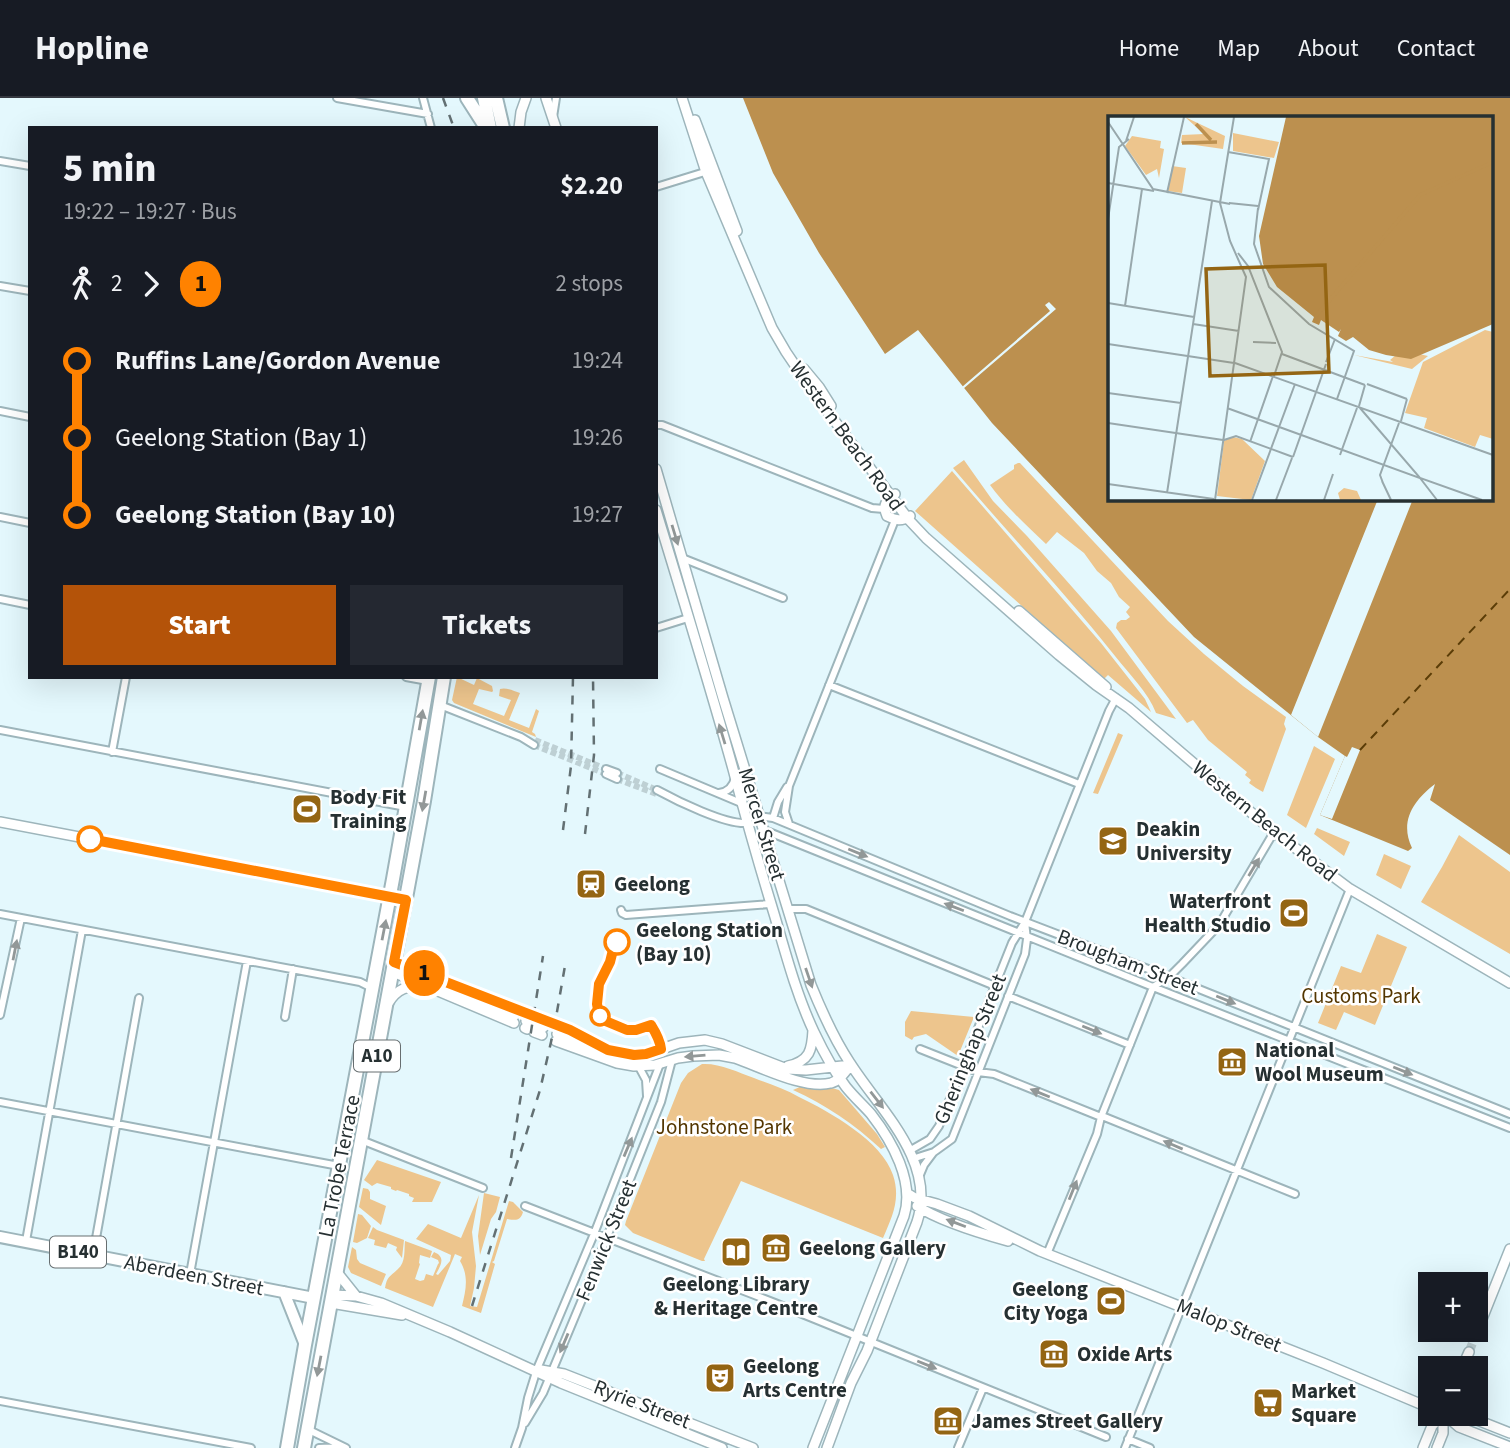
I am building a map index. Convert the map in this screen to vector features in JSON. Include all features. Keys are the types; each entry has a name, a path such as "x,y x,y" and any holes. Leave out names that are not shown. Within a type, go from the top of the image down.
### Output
{"highway":[{"path":"467,98 487,125"},
{"path":"484,98 487,125"},
{"path":"496,98 503,126"},
{"name":"La Trobe Terrace","path":"287,1448 312,1296 373,989 429,679"},
{"name":"La Trobe Terrace","path":"304,1448 445,679"},
{"path":"390,896 406,900"},
{"path":"377,965 394,967"},
{"name":"B140","path":"312,1296 332,1299"}],"main road":[{"name":"Aberdeen Street","path":"0,1237 312,1296"},
{"path":"284,1292 305,1345"}],"street":[{"path":"337,98 428,114"},
{"path":"423,98 431,126"},
{"path":"519,126 526,98"},
{"path":"546,98 554,123"},
{"path":"554,123 556,98"},
{"name":"Western Beach Road","path":"682,98 779,341 813,392 926,538 1059,655 1116,698 1274,832 1350,890 1510,983"},
{"name":"Western Beach Road","path":"688,98 710,171"},
{"path":"0,161 28,166"},
{"path":"658,186 710,171"},
{"path":"0,286 28,291"},
{"path":"0,411 28,416"},
{"path":"658,425 872,508 884,509"},
{"name":"Mercer Street","path":"658,476 759,816 817,999 851,1065 889,1116 911,1155"},
{"path":"893,496 886,502 884,509 887,516 895,520 909,517"},
{"path":"0,517 28,523"},
{"name":"Mercer Street","path":"658,517 796,987 813,1029 833,1067 876,1121 898,1161"},
{"path":"789,824 785,808 789,786 895,520"},
{"path":"682,558 783,598"},
{"path":"0,599 28,605"},
{"path":"658,627 698,615"},
{"path":"112,752 126,679"},
{"path":"828,685 1079,784"},
{"name":"Gheringhap Street","path":"898,1161 911,1155 936,1132 1012,943 1025,922 1116,698"},
{"path":"440,705 535,743"},
{"path":"0,730 406,807"},
{"path":"660,769 741,803"},
{"path":"606,771 617,776"},
{"path":"713,793 727,790 735,778"},
{"path":"773,818 780,798 789,786"},
{"name":"Brougham Street","path":"658,793 735,824 747,824 764,830 1510,1129"},
{"path":"747,824 759,816"},
{"name":"Brougham Street","path":"759,816 789,824 1025,922 1510,1114"},
{"path":"0,822 390,896"},
{"path":"1047,1254 1097,1134 1153,987 1168,977 1219,925 1274,832"},
{"path":"1125,1448 1350,890"},
{"path":"621,910 626,915 771,904 788,909 806,909 995,986"},
{"path":"0,914 360,982 373,989"},
{"path":"0,1015 21,918"},
{"name":"Gheringhap Street","path":"919,1180 924,1165 934,1152 952,1139 1025,954 1025,922"},
{"path":"26,1241 82,930"},
{"path":"783,945 798,941"},
{"path":"190,1274 247,961"},
{"path":"394,967 430,988 510,1017"},
{"path":"394,967 431,976 510,1017"},
{"path":"285,1017 293,970"},
{"path":"386,1006 392,996 401,989 418,986 430,988"},
{"path":"1008,996 1130,1045"},
{"path":"93,1255 139,998"},
{"path":"458,999 510,1017"},
{"path":"776,1066 790,1066 806,1058 812,1045 813,1029"},
{"path":"590,1052 558,1034 621,1054 646,1054 671,1045 714,1041 776,1066 793,1070 851,1065"},
{"path":"556,1041 617,1063 639,1067 693,1056 719,1055 736,1058 803,1082 827,1083 840,1078 851,1065"},
{"name":"Fenwick Street","path":"522,1428 538,1404 551,1374 661,1102 671,1071 671,1045"},
{"name":"Fenwick Street","path":"516,1448 534,1369 594,1234 647,1102 660,1064 661,1049"},
{"path":"920,1049 978,1072 994,1074 1295,1194"},
{"path":"639,1067 646,1080 647,1102"},
{"path":"0,1102 339,1166"},
{"path":"361,1140 483,1188"},
{"name":"Gheringhap Street","path":"911,1155 934,1152"},
{"path":"827,1448 917,1222 921,1204 919,1180 911,1155"},
{"path":"813,1448 904,1216 907,1194 898,1161"},
{"name":"Malop Street","path":"907,1194 913,1202 975,1231 1028,1246 1418,1403"},
{"path":"525,1206 1106,1437"},
{"path":"1488,1304 1510,1249"},
{"path":"337,1271 356,1296"},
{"path":"882,1271 895,1276"},
{"name":"Ryrie Street","path":"332,1299 356,1296 381,1303 722,1448"},
{"path":"567,1296 581,1302"},
{"name":"Ryrie Street","path":"332,1299 368,1310 410,1316"},
{"path":"1467,1356 1469,1352"},
{"name":"Ryrie Street","path":"551,1374 565,1374 753,1448"},
{"path":"958,1448 983,1388"},
{"path":"0,1401 227,1446 251,1448"},
{"path":"1488,1424 1510,1433"},
{"path":"1423,1448 1432,1426"},
{"path":"1437,1448 1443,1426"},
{"path":"1458,1426 1510,1447"},
{"path":"307,1429 345,1448"},
{"path":"1128,1439 1150,1448"},
{"path":"319,1448 345,1448"}],"green space":[{"path":"964,460 993,501 1111,631 1176,719 1156,713 1143,690 1096,632 953,468"},
{"path":"1018,463 1168,621 1243,686 1286,717 1286,729 1263,792 1249,783 1251,780 1245,775 1247,772 1208,740 1193,720 1187,723 1116,628 1117,623 1130,617 1126,612 1130,607 1119,597 1111,583 1097,571 1084,553 1057,532 1046,544 990,485 1014,469 1014,465"},
{"path":"952,471 1101,643 1145,699 1151,712 1108,675 1104,679 915,511"},
{"path":"457,679 474,685 479,679 492,686 493,691 479,689 473,704 504,716 511,700 499,696 500,689 520,693 509,720 529,728 536,709 539,711 532,732 536,737 454,703 452,700"},
{"path":"1118,733 1123,735 1098,794 1093,793"},
{"path":"1314,746 1335,759 1306,828 1287,815"},
{"path":"1317,828 1350,842 1344,856 1314,834"},
{"path":"1459,835 1510,872 1510,954 1421,902"},
{"path":"1384,854 1411,866 1401,889 1376,875"},
{"name":"Customs Park","path":"1377,934 1407,947 1375,1025 1344,1012 1336,1030 1318,1023 1341,966 1361,973"},
{"path":"911,1011 974,1017 958,1056 926,1034 912,1040 905,1036 905,1022"},
{"name":"Johnstone Park","path":"702,1064 728,1068 788,1092 839,1119 867,1139 887,1163 895,1184 894,1208 883,1238 741,1181 705,1261 633,1233 625,1225 626,1221 681,1083 688,1073"},
{"path":"802,1086 839,1090 885,1147 881,1149 839,1116 793,1090"},
{"path":"377,1160 441,1182 432,1202 412,1202 414,1198 409,1194 377,1183 372,1186 364,1180"},
{"path":"363,1188 370,1192 370,1199 386,1206 381,1225 359,1207"},
{"path":"484,1193 500,1197 480,1255 478,1236"},
{"path":"479,1195 472,1232 476,1266 470,1306 477,1307 509,1201 523,1212 519,1219 507,1219 492,1262 495,1264 481,1313 462,1306 466,1278 460,1261 462,1257 455,1254 433,1307 385,1288 388,1279 402,1263 405,1241 432,1251 430,1258 420,1255 415,1279 424,1280 426,1274 433,1276 439,1263 431,1257 434,1252 441,1259 436,1274 438,1275 450,1261 451,1255 416,1239 428,1224 461,1238"},
{"path":"358,1214 371,1226 367,1238 357,1243 353,1242"},
{"path":"373,1227 404,1240 402,1258 396,1250 397,1247 388,1243 386,1248 374,1245 375,1240 368,1238"},
{"path":"352,1247 356,1250 360,1263 386,1274 381,1286 351,1273 348,1267"}],"shaded area":[{"path":"743,98 1510,98 1510,855 1430,800 1435,784 1415,804 1411,812 1407,829 1412,848 1408,851 1320,815 1345,756 1194,637 992,423 918,330 885,354 819,253 773,173"}],"pier":[{"path":"1049,302 1056,309 963,389 962,387 1050,311 1045,305"},
{"path":"1378,500 1413,500 1318,737 1291,715"},
{"path":"1352,747 1360,750 1332,819 1320,815 1345,756 1347,757"}],"ferry route":[{"path":"1360,750 1510,589"}],"tunnel":[{"path":"535,740 606,769"},
{"path":"534,745 606,774"},
{"path":"617,773 657,790"},
{"path":"617,779 659,795"},
{"path":"1469,1352 1473,1342"}],"railway":[{"path":"443,98 453,126"},
{"path":"563,830 571,766 573,679"},
{"path":"585,834 594,755 593,679"},
{"path":"511,1158 543,956"},
{"path":"472,1306 540,1090 566,960"}],"bus line":[{"name":"1","path":"90,839 406,900 394,962 570,1030 608,1050 634,1055 656,1052 661,1049 661,1045 651,1025 627,1030 603,1020 599,1015 599,984 617,942"}],"place":[{"name":"Body Fit Training","path":"307,809"},
{"name":"Deakin University","path":"1113,841"},
{"name":"Geelong","path":"591,884"},
{"name":"Waterfront Health Studio","path":"1294,913"},
{"name":"Geelong Station (Bay 10)","path":"617,942"},
{"name":"National Wool Museum","path":"1232,1062"},
{"name":"Geelong Gallery","path":"776,1248"},
{"name":"Geelong Library & Heritage Centre","path":"736,1252"},
{"name":"Geelong City Yoga","path":"1111,1301"},
{"name":"Oxide Arts","path":"1054,1354"},
{"name":"Geelong Arts Centre","path":"720,1378"},
{"name":"Market Square","path":"1268,1403"},
{"name":"James Street Gallery","path":"948,1421"}]}
